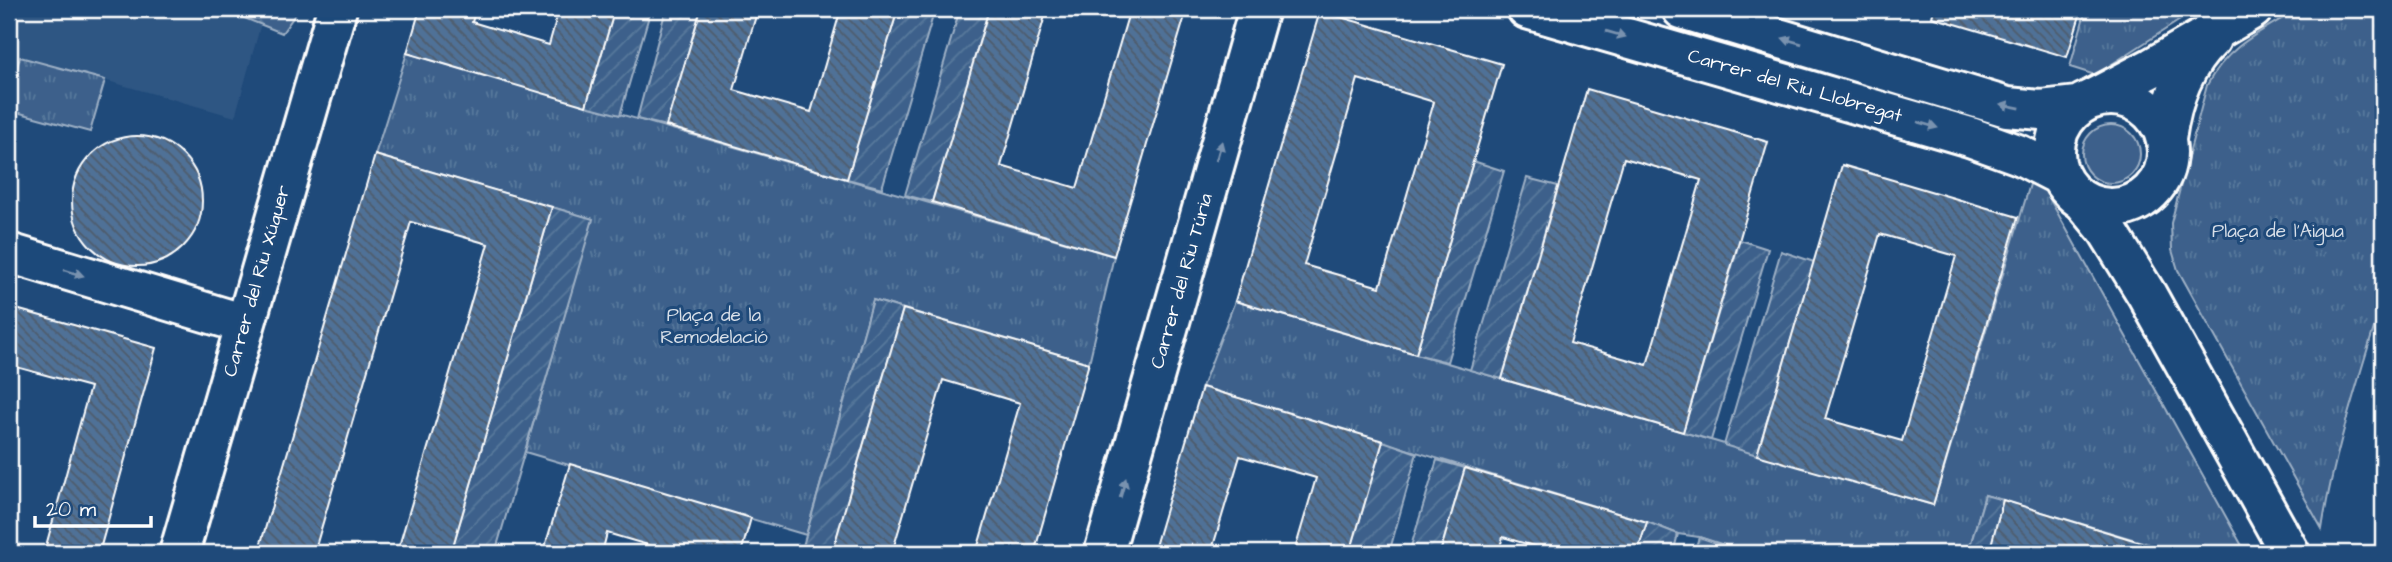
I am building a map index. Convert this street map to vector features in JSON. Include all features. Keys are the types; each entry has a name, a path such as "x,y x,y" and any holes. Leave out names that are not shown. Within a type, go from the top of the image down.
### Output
{"street":[{"name":"Carrer del Riu Xúquer","path":"179,553 337,9"},
{"name":"Carrer del Riu Túria","path":"1104,553 1259,9"},
{"name":"Carrer del Riu Llobregat","path":"1527,9 1970,137 2020,155 2059,175"},
{"path":"1682,9 2007,107 2040,110 2114,95 2132,99 2147,108 2160,122 2166,139 2168,158 2163,176 2153,191 2139,202 2122,208 2103,208 2084,202"},
{"path":"2241,16 2086,102 2064,120 2056,137 2054,156 2059,175 2069,191 2084,202 2107,230 2147,295 2290,553"},
{"path":"2166,139 2170,114 2197,53 2241,16"},
{"path":"2147,295 2140,265 2142,234 2153,191"},
{"path":"9,253 245,324"}],"shaded area":[{"path":"9,9 265,9 235,117 9,53"}],"green space":[{"path":"232,9 299,9 282,33 232,13"},
{"path":"615,9 651,9 620,115 586,106"},
{"path":"666,9 701,9 666,126 637,119"},
{"path":"898,9 935,9 882,188 847,179"},
{"path":"960,9 987,15 932,202 905,195"},
{"path":"2086,9 2197,9 2095,75 2070,67"},
{"name":"Plaça de l'Aigua","path":"2298,9 2383,9 2383,320 2377,318 2353,397 2332,476 2322,529 2178,270 2172,250 2171,223 2207,85 2225,59 2236,49"},
{"name":"Plaça de la Remodelació","path":"407,53 1114,256 1089,363 873,300 806,535 525,452 592,219 375,155"},
{"path":"20,57 105,80 90,132 9,110 9,96"},
{"path":"2111,125 2122,127 2135,138 2140,154 2138,165 2127,178 2111,183 2100,181 2087,170 2082,154 2084,143 2095,130"},
{"path":"1473,161 1504,171 1447,362 1416,354"},
{"path":"1527,178 1558,186 1502,379 1470,370"},
{"path":"2031,181 2042,185 2246,553 2179,553 1985,495 1968,553 1750,553 1699,537 1678,534 1647,522 1202,387 1235,301 1933,505"},
{"path":"552,207 593,219 495,553 451,553"},
{"path":"1740,240 1768,249 1711,440 1683,432"},
{"path":"1781,251 1814,262 1757,455 1724,445"},
{"path":"873,300 903,309 832,553 801,553"},
{"path":"1383,441 1417,453 1389,553 1350,553"},
{"path":"1437,460 1465,468 1440,553 1409,553"},
{"path":"1985,495 2003,500 1989,553 1968,553"},
{"path":"1647,522 1678,534 1673,553 1637,553"},
{"path":"1699,537 1728,547 1726,553 1694,553"}],"building":[{"path":"420,9 476,9 472,22 549,45 559,9 615,9 586,106 407,53"},
{"path":"701,9 758,9 734,90 811,112 841,9 898,9 847,179 666,126"},
{"path":"989,9 1047,9 1001,166 1077,188 1130,9 1187,9 1114,256 932,202"},
{"path":"1934,9 2082,9 2067,57 1932,17"},
{"path":"1320,11 1502,64 1416,354 1235,301","holes":["1358,79 1434,102 1380,287 1304,265"]},
{"path":"1587,89 1768,142 1683,432 1502,379","holes":["1624,158 1701,180 1647,365 1570,343"]},
{"path":"137,136 162,141 183,155 197,176 202,201 197,226 183,247 162,261 137,266 112,261 91,247 77,226 72,201 77,176 91,155 112,141"},
{"path":"375,155 552,207 451,553 397,553 488,244 411,222 314,553 258,553"},
{"path":"1842,165 2018,217 1933,505 1757,455","holes":["1880,234 1956,256 1902,441 1825,419"]},
{"path":"9,307 156,348 99,553 44,553 90,387 9,365"},
{"path":"903,309 1089,363 1034,553 976,553 1020,403 943,380 892,553 832,553"},
{"path":"1202,387 1383,441 1350,553 1294,553 1316,478 1240,456 1211,553 1153,553"},
{"path":"570,464 751,518 741,553 675,553 607,533 602,553 543,553"},
{"path":"1465,468 1647,522 1637,553 1557,553 1503,537 1498,553 1440,553"},
{"path":"2003,500 2153,546 2152,553 1989,553"}]}
